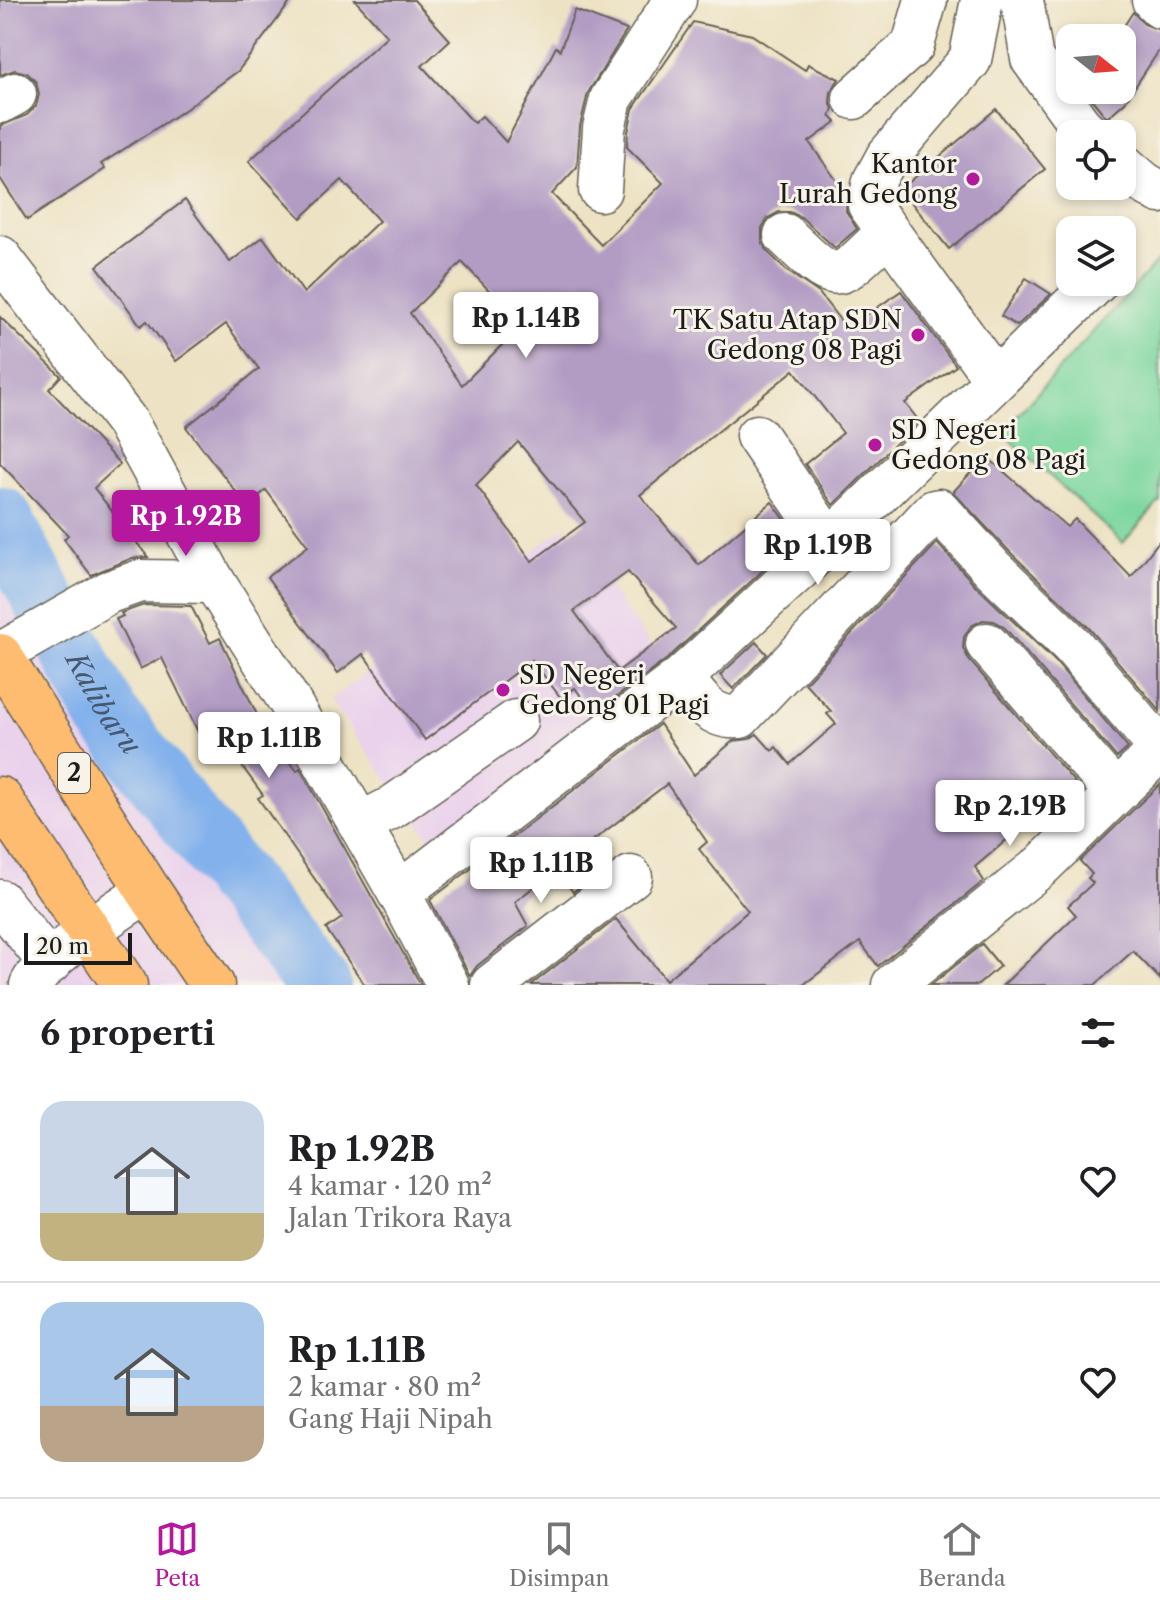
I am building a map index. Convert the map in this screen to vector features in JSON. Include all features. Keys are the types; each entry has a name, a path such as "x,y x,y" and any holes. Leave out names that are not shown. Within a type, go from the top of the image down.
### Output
{"highway":[{"name":"2","path":"0,655 148,890 212,985"},
{"path":"0,799 125,985"}],"street":[{"path":"600,190 604,128 611,99 675,0"},
{"path":"854,98 913,45 926,0"},
{"path":"982,0 970,60 887,157 874,181 869,205 995,379"},
{"path":"1022,0 1032,59 1076,120"},
{"path":"1153,0 1160,7"},
{"path":"1136,176 1160,192"},
{"path":"785,235 818,267 834,274 844,273 888,232"},
{"path":"0,257 127,422 214,582 288,699 448,985"},
{"path":"399,893 682,677 829,542 1082,296"},
{"path":"757,436 829,542"},
{"path":"124,587 172,508"},
{"path":"682,677 699,701 717,715 740,717 934,511 939,510 993,569 1072,645 1160,749 1040,867 893,985"},
{"path":"0,655 42,629 124,587 214,582"},
{"path":"987,644 1115,792"},
{"path":"360,824 391,808 516,721"},
{"path":"492,985 631,877"},
{"path":"0,901 40,974 89,931 148,890"}],"shaded area":[{"name":"SD Negeri Gedong 01 Pagi","path":"565,527 677,681 441,854 330,700"},
{"path":"0,586 41,661 313,985 0,985"}],"green space":[{"path":"1160,258 1160,501 1123,543 1002,432 1125,296 1136,296 1136,284"}],"building":[{"path":"0,0 292,0 238,71 101,164 105,169 27,220 0,178 0,126 27,115 36,106 39,94 36,82 27,73 15,70 0,75"},
{"path":"355,0 414,0 450,40 422,66 474,123 482,116 506,142 556,47 560,50 575,10 627,30 588,93 580,126 577,167 552,194 601,245 663,183 627,147 628,132 633,109 693,22 752,35 805,70 808,64 839,79 831,91 830,102 833,109 830,116 836,122 809,142 847,195 846,211 857,229 835,248 801,217 790,212 779,212 768,218 762,228 762,242 787,271 819,293 847,329 901,291 956,366 905,403 919,421 833,505 805,464 843,433 794,370 640,495 699,565 772,502 798,538 667,659 594,714 575,688 561,698 532,660 425,740 363,654 338,673 267,577 308,546 266,490 247,506 186,427 259,369 226,324 176,361 147,321 141,326 97,266 185,200 230,262 263,237 304,293 379,221 342,180 301,218 249,161 387,36","holes":["462,262 522,325 462,385 410,313","518,442 585,522 532,561 476,485","628,572 676,628 618,671 574,611"]},
{"path":"1133,12 1144,24 1160,30 1160,49 1136,85 1136,24 1125,24"},
{"path":"1096,104 1123,104 1107,118"},
{"name":"Kantor Lurah Gedong","path":"996,109 1045,169 949,249 906,196 906,185"},
{"path":"1026,278 1051,294 1017,326 1001,316"},
{"path":"0,317 61,376 49,389 120,464 94,488 148,557 132,558 91,575 64,539 68,535 0,463"},
{"path":"986,456 1067,527 1075,519 1131,577 1160,540 1160,711 1089,628 953,492"},
{"path":"937,543 976,586 1055,661 1128,748 1117,758 1005,628 994,621 983,620 971,626 964,637 963,648 969,660 1083,792 1047,827 1036,815 975,867 984,881 878,966 860,942 803,985 531,985 616,919 666,980 748,911 699,849 707,842 667,784 591,842 607,865 573,892 556,869 515,902 528,926 477,966 470,976 430,900 660,724 694,775 733,741 749,739 757,734 772,751 776,747 790,764 836,724 827,714 831,711 805,683"},
{"path":"144,605 191,606 210,643 220,638 260,721 297,771 300,768 421,985 365,985 326,929 342,918 258,798 263,795 217,732 202,740 162,658 140,669 116,619 123,616 121,613"},
{"path":"756,642 767,654 733,689 720,675"},
{"path":"1160,784 1160,979 1133,951 1095,985 1003,985 1076,915 1068,906 1093,883 1088,878 1092,874 1080,861"},
{"path":"982,944 1000,966 978,985 931,985"}],"waterway":[{"name":"Kalibaru","path":"0,518 107,715 319,985"}],"place":[{"name":"Kantor Lurah Gedong","path":"973,179"},
{"name":"TK Satu Atap SDN Gedong 08 Pagi","path":"918,335"},
{"name":"SD Negeri Gedong 08 Pagi","path":"875,445"},
{"name":"SD Negeri Gedong 01 Pagi","path":"503,690"}]}
